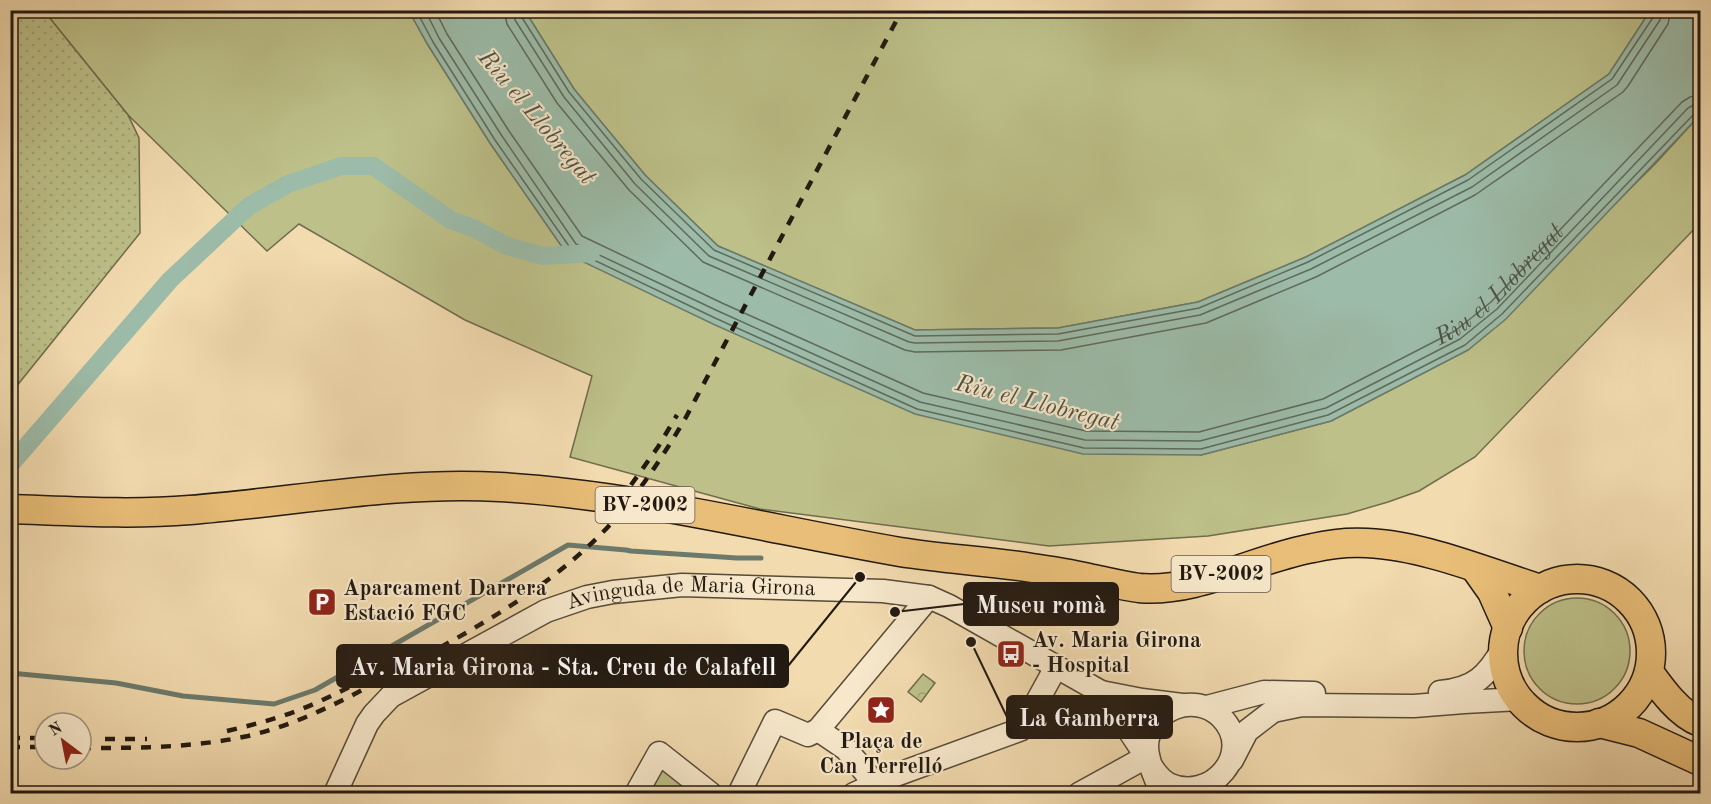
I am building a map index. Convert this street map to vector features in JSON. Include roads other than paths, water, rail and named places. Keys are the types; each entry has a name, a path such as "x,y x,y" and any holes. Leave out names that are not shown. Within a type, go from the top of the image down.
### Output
{"main road":[{"name":"BV-2002","path":"10,509 145,513 234,506 384,488 500,487 583,495 673,509 904,552 1002,563 1156,589 1194,582 1312,548 1366,542 1426,553 1540,589"},
{"path":"1475,568 1492,592 1506,637"},
{"path":"1582,579 1603,583 1625,596 1640,614 1648,632 1651,656 1649,672 1633,701 1614,717 1599,723 1577,726 1556,723 1536,714 1520,699 1508,677 1504,659 1506,637 1520,606 1540,589 1560,581 1582,579"},
{"path":"1649,672 1663,691 1691,718 1701,722"},
{"path":"1599,723 1639,733 1701,761"}],"street":[{"name":"Avinguda de Maria Girona","path":"335,794 367,724 392,696 546,611 586,597 613,592 682,585 883,591 929,597 1101,692"},
{"path":"739,794 775,721 808,735 818,730 929,597"},
{"path":"1101,692 1142,700 1207,707 1264,692 1404,696 1454,691 1479,680 1492,667 1506,637"},
{"path":"818,730 846,749 863,790 892,776 1022,729 1056,668"},
{"path":"1101,692 1161,779 1174,787 1189,790 1197,790 1218,780 1228,768 1233,751 1231,733 1222,718 1207,707"},
{"path":"1211,794 1220,786 1248,731 1273,711 1302,705 1414,706 1520,699"},
{"path":"1162,794 1149,762 1147,745 1150,731 1163,714 1182,705"},
{"path":"636,794 659,753 711,794"},
{"path":"1079,794 1149,762"}],"water":[{"name":"Riu el Llobregat","path":"409,11 525,11 574,89 645,175 718,246 915,330 1058,328 1198,302 1306,257 1465,175 1609,74 1650,11 1700,11 1700,115 1506,319 1468,350 1331,421 1201,455 1083,454 915,414 713,324 567,254 490,143"}],"waterway":[{"path":"10,465 170,280 249,206 288,184 341,166 373,166 451,220 473,228 507,246 543,256 591,253"},
{"path":"10,673 116,683 183,696 274,704 315,690 568,545 761,558"}],"railway":[{"path":"93,748 206,743 248,736 288,724 364,689 482,623 534,590 583,551 606,529 639,490 685,419 902,10"},
{"path":"631,485 677,415"},
{"path":"227,731 273,719 314,704 412,653"},
{"path":"10,738 33,738"},
{"path":"105,739 147,739"},
{"path":"10,747 33,747"}],"place":[{"name":"Av. Maria Girona - Sta. Creu de Calafell","path":"860,577"},
{"name":"Aparcament Darrera Estació FGC","path":"322,602"},
{"name":"Museu romà","path":"895,612"},
{"name":"La Gamberra","path":"971,642"},
{"name":"Av. Maria Girona - Hospital","path":"1011,654"},
{"name":"Plaça de Can Terrelló","path":"881,710"}]}
